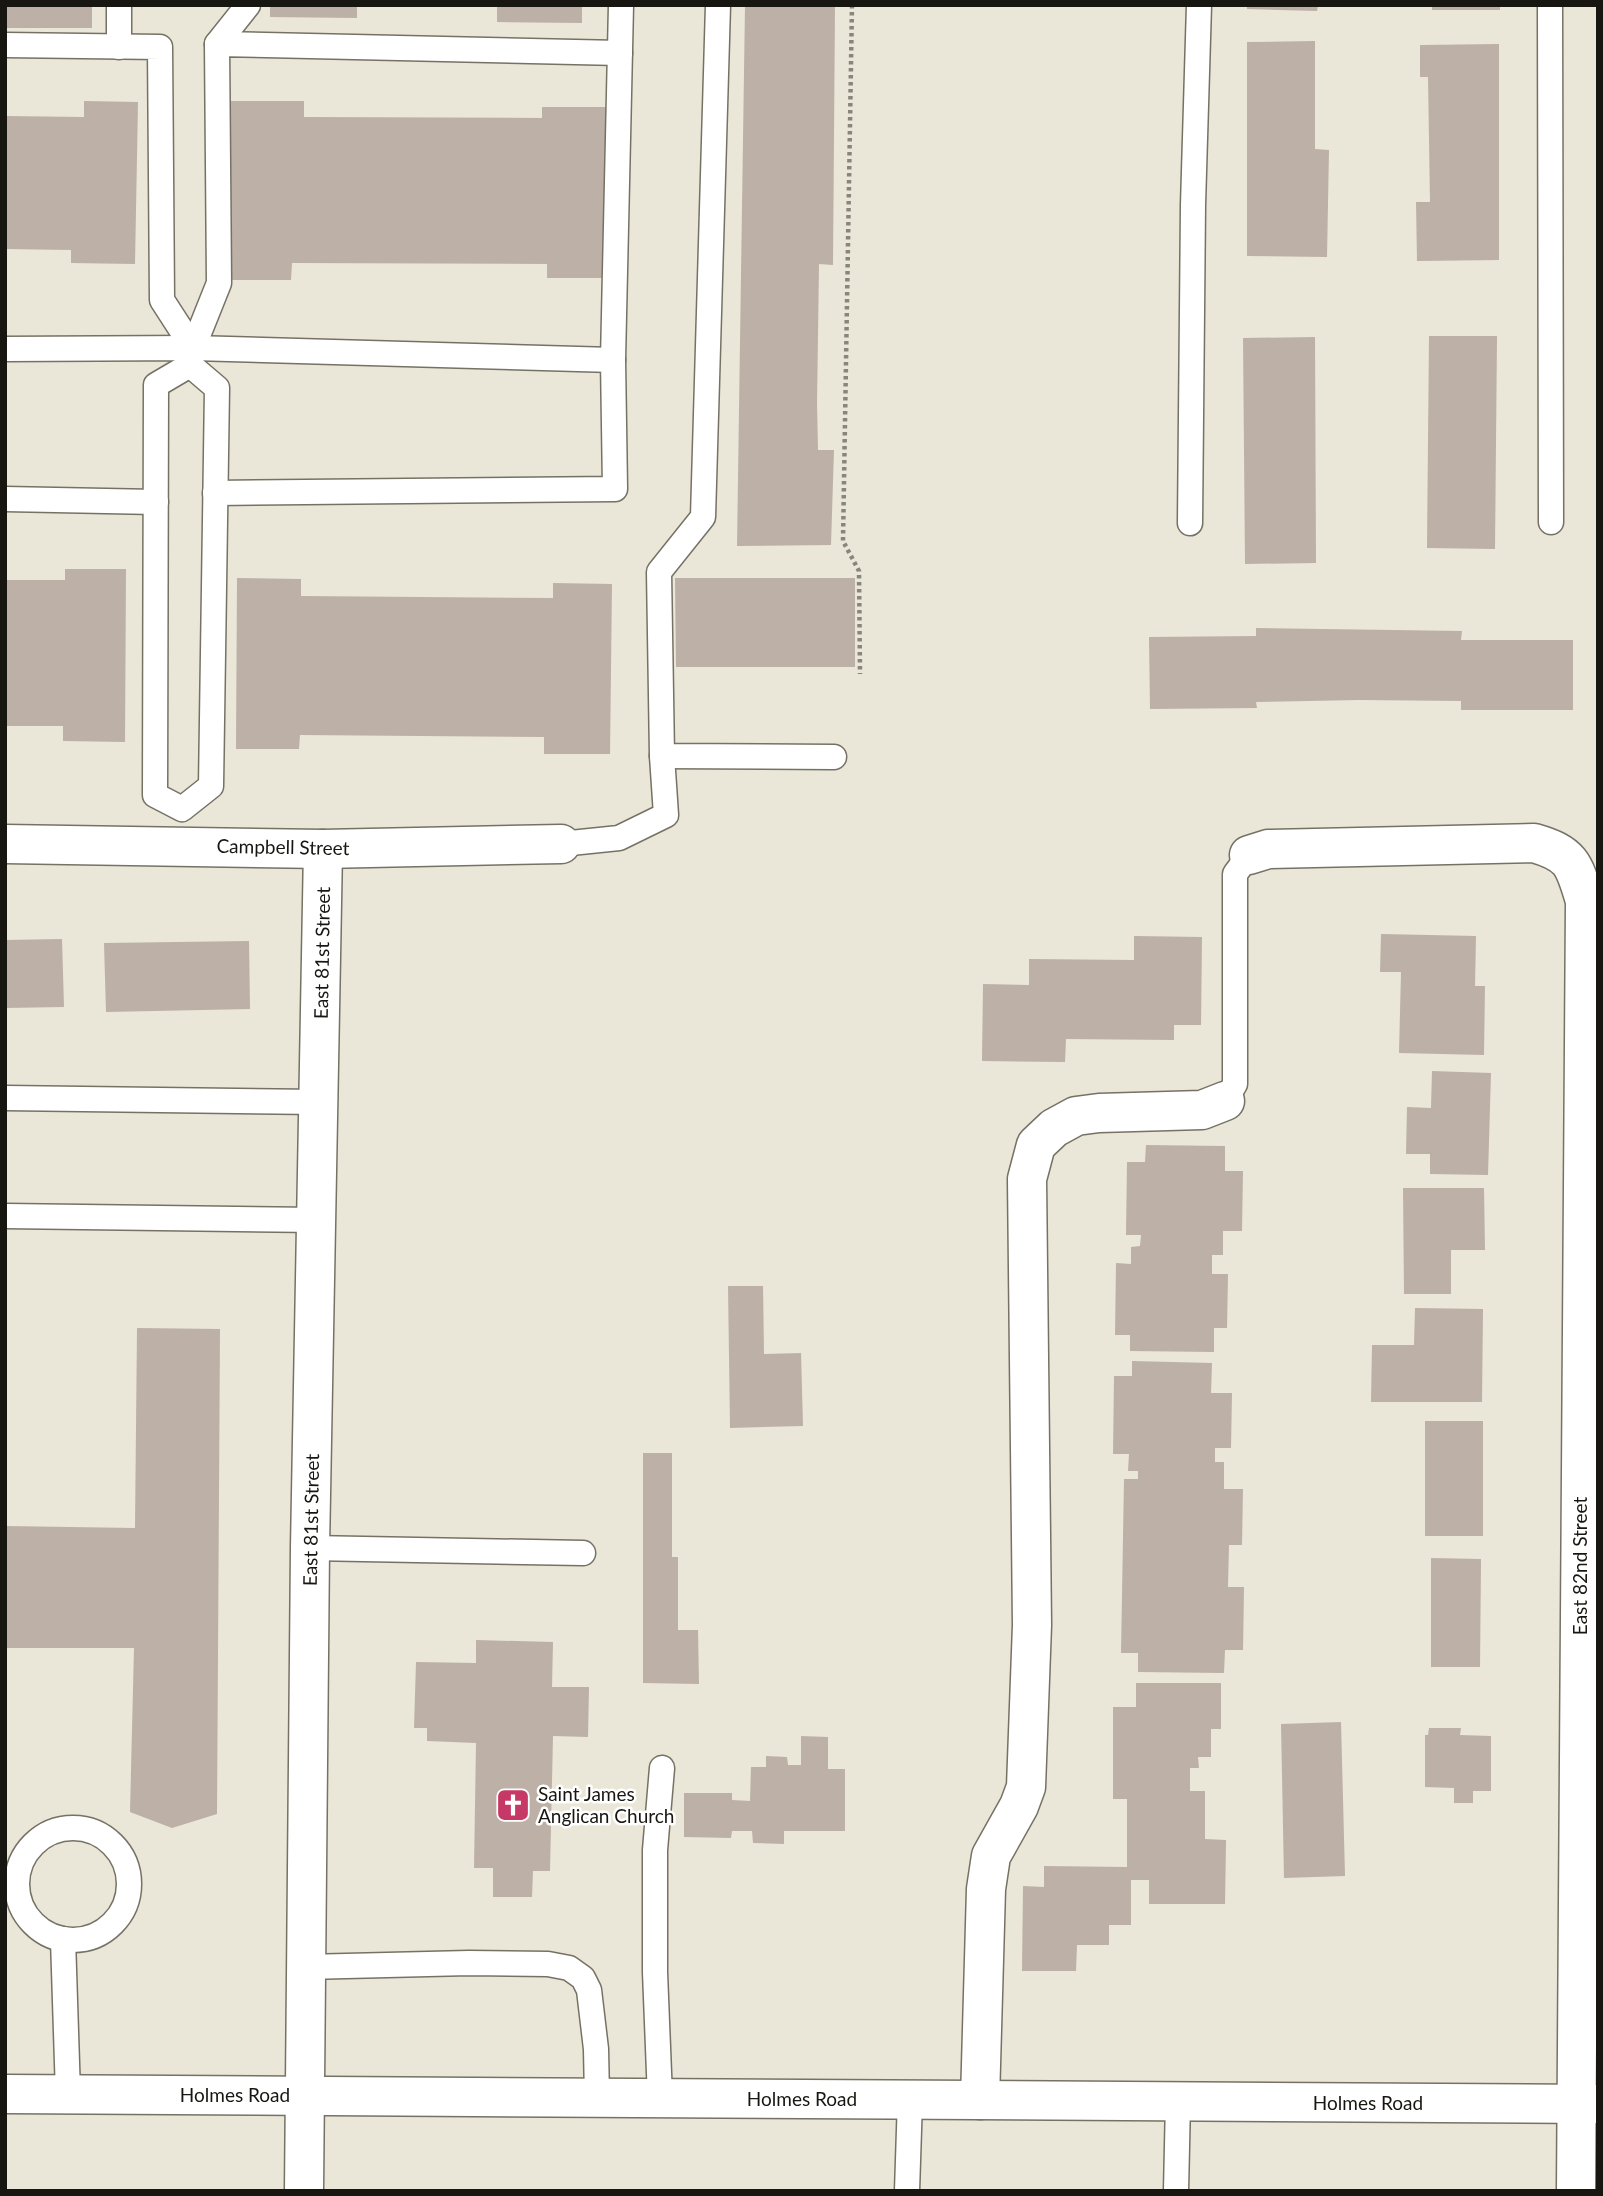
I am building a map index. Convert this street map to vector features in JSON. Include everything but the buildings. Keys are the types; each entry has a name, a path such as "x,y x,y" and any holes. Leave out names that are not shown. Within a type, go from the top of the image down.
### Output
{"street":[{"name":"East 82nd Street","path":"1249,855 1268,849 1534,843 1552,848 1570,860 1585,901 1587,2104 1576,2191"},
{"name":"Campbell Street","path":"5,844 323,849 561,844"},
{"name":"East 81st Street","path":"304,2191 310,1548 323,849"},
{"path":"980,2100 986,1889 991,1856 1019,1806 1026,1787 1032,1625 1027,1179 1036,1146 1054,1128 1076,1116 1202,1110 1225,1101"},
{"name":"Holmes Road","path":"5,2094 1587,2104"}],"lane":[{"path":"118,47 119,5"},
{"path":"182,809 155,795 156,385 191,356 219,283 217,44 248,5"},
{"path":"215,494 615,489 613,360 621,5"},
{"path":"561,844 619,838 666,815 662,756 659,572 703,517 718,5"},
{"path":"1190,523 1193,205 1199,5"},
{"path":"1550,5 1551,522"},
{"path":"217,44 620,53"},
{"path":"5,45 160,47 162,300 191,356 217,388 211,786 182,809"},
{"path":"5,349 191,356 613,360"},
{"path":"5,499 156,502"},
{"path":"662,756 834,758"},
{"path":"182,809 189,846"},
{"path":"1225,1101 1235,1084 1235,874 1249,855"},
{"path":"5,1098 319,1102"},
{"path":"5,1216 317,1220"},
{"path":"310,1548 583,1553"},
{"path":"660,2098 655,1972 655,1850 662,1768"},
{"path":"74,1827 92,1831 107,1839 120,1853 128,1870 129,1888 125,1906 115,1922 100,1933 82,1939 63,1940 45,1933 30,1921 20,1905 17,1886 19,1868 27,1851 47,1834 74,1827"},
{"path":"63,1940 68,2094"},
{"path":"305,1967 469,1962 548,1964 569,1968 583,1978 593,2006 597,2097"},
{"path":"907,2191 910,2099"},
{"path":"1176,2191 1178,2101"}],"path":[{"path":"852,5 843,541 859,570 860,674"}],"place":[{"name":"Saint James Anglican Church","path":"513,1805"}]}
